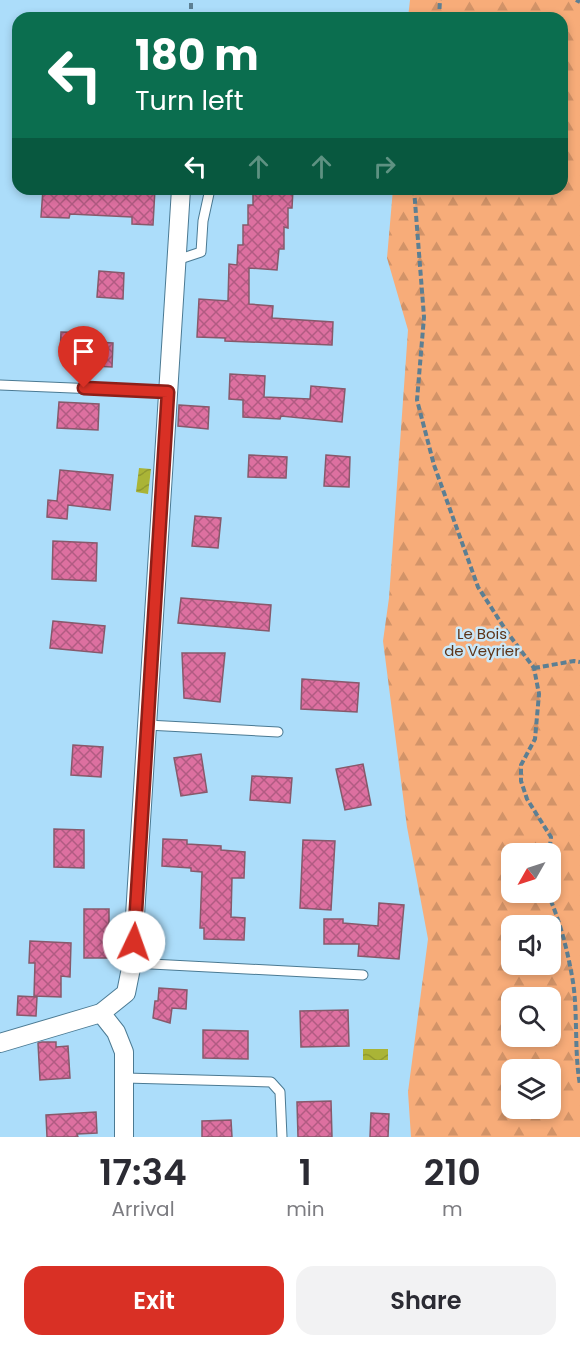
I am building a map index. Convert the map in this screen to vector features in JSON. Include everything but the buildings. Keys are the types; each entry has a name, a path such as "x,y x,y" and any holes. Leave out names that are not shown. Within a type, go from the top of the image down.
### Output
{"street":[{"path":"0,1043 101,1013 126,993 132,963 181,195"},
{"path":"101,1013 116,1032 124,1052 124,1137"}],"lane":[{"path":"177,260 201,252 203,221 209,195"},
{"path":"0,385 168,392"},
{"path":"147,725 278,732"},
{"path":"132,963 363,975"},
{"path":"125,1078 271,1082 280,1092 282,1137"}],"path":[{"path":"414,195 424,317 417,400 434,465 478,587 534,668 539,694 535,740 521,765 520,781 527,798 551,837 550,843"},
{"path":"534,668 580,662"},
{"path":"552,903 557,915 573,983 576,1062 580,1085"}],"green space":[{"name":"Le Bois de Veyrier","path":"410,0 580,0 580,1137 411,1137 408,1092 428,939 407,827 383,641 389,598 408,330 387,258 392,195 568,195 568,12 409,12"}],"water":[{"path":"139,468 151,469 148,494 136,492"},
{"path":"363,1049 388,1049 388,1060 363,1060"}],"route":[{"path":"84,388 168,392 134,942"}]}
